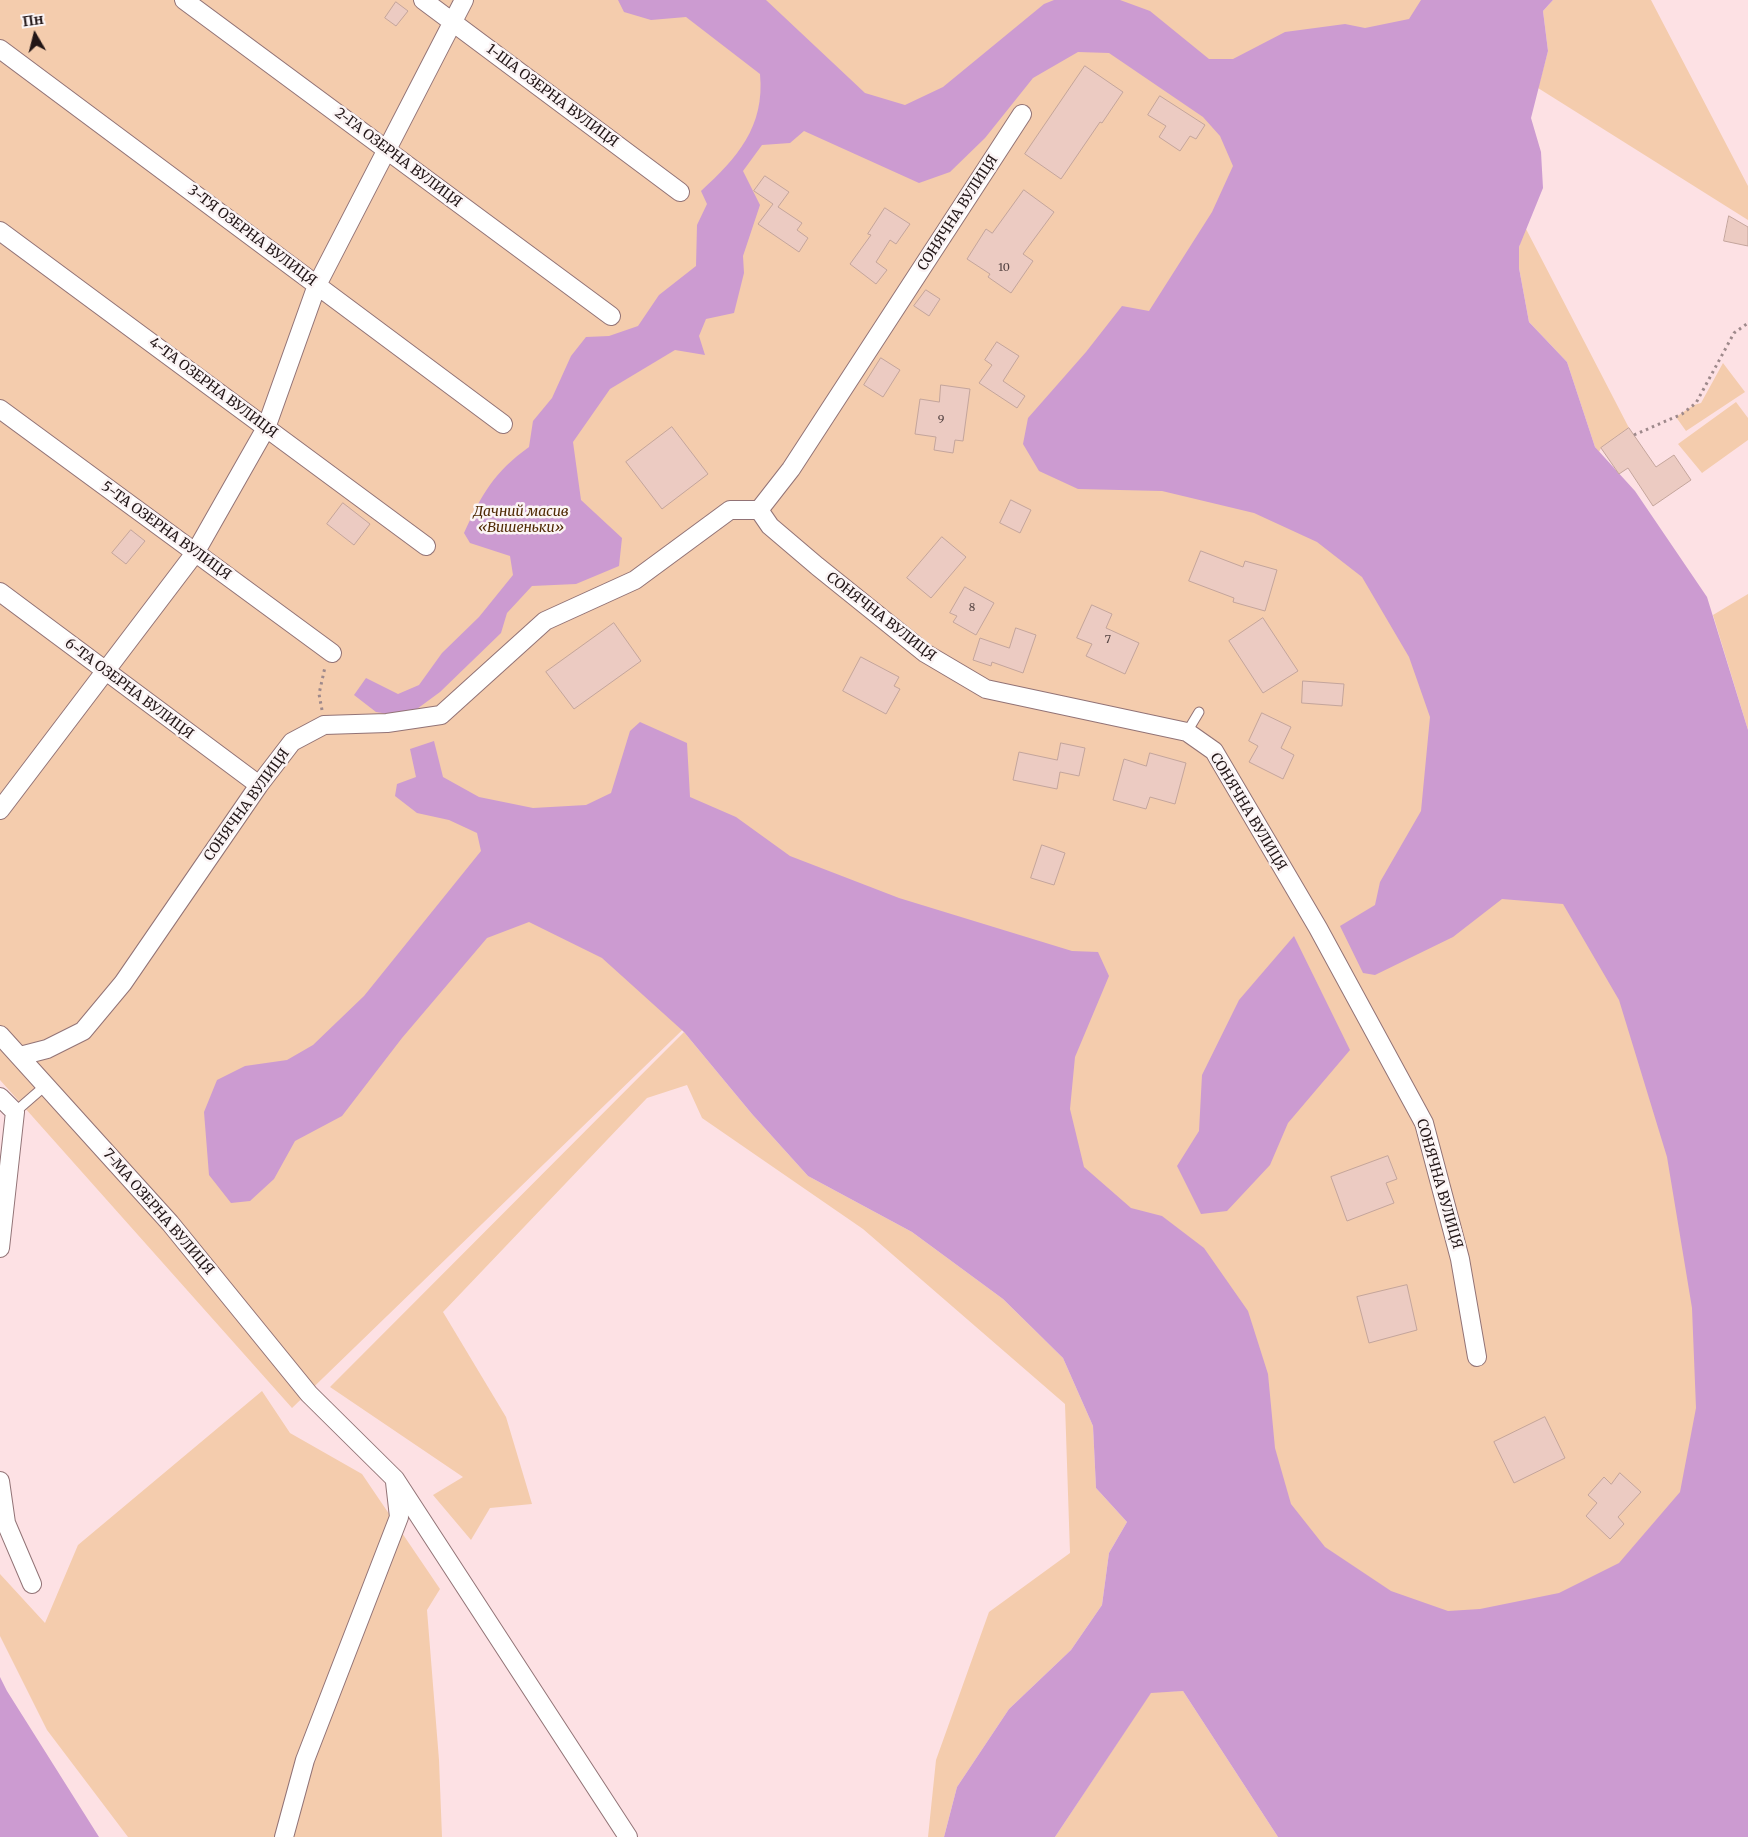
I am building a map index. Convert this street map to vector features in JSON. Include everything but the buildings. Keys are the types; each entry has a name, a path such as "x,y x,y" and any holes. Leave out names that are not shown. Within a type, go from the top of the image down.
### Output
{"street":[{"name":"2-ГА ОЗЕРНА ВУЛИЦЯ","path":"184,0 611,316"},
{"name":"1-ША ОЗЕРНА ВУЛИЦЯ","path":"423,0 680,192"},
{"path":"0,810 195,553 266,428 316,285 388,150 464,0"},
{"name":"3-ТЯ ОЗЕРНА ВУЛИЦЯ","path":"0,49 503,424"},
{"name":"СОНЯЧНА ВУЛИЦЯ","path":"759,510 791,469 1022,114"},
{"name":"4-ТА ОЗЕРНА ВУЛИЦЯ","path":"0,231 426,546"},
{"name":"5-ТА ОЗЕРНА ВУЛИЦЯ","path":"0,409 332,653"},
{"name":"СОНЯЧНА ВУЛИЦЯ","path":"20,1056 48,1049 83,1031 123,983 258,785 292,742 324,725 387,724 441,715 546,621 635,580 730,510 759,510"},
{"name":"СОНЯЧНА ВУЛИЦЯ","path":"759,510 770,526 925,653 986,689 1187,732 1214,751 1318,928 1424,1123 1460,1259 1477,1357"},
{"name":"6-ТА ОЗЕРНА ВУЛИЦЯ","path":"0,592 258,785"},
{"name":"7-МА ОЗЕРНА ВУЛИЦЯ","path":"0,1036 170,1223 309,1394 395,1479 628,1837"},
{"path":"0,1097 15,1112 0,1248"},
{"path":"284,1837 305,1760 399,1517 395,1479"},
{"path":"0,1482 6,1523 32,1584"}],"lane":[{"path":"1187,732 1199,712"},
{"path":"15,1112 46,1085"}],"path":[{"path":"1634,435 1682,414 1696,403 1734,333 1748,324"},
{"path":"324,725 319,694 324,668 332,653"}],"green space":[{"name":"Дачний масив «Вишеньки»","path":"0,0 1517,0 1470,110 1670,997 1717,1522 1555,1634 1373,1647 704,1009 292,1408 0,1080"},
{"path":"1553,0 1651,0 1748,186 1748,220 1538,88 1548,51 1543,11"},
{"path":"1525,227 1629,428 1601,448 1599,452 1595,447 1567,362 1529,322 1519,268 1519,247"},
{"path":"1723,363 1745,392 1686,431 1676,417 1694,405 1701,403"},
{"path":"1736,402 1748,418 1748,440 1702,473 1678,444"},
{"path":"1748,594 1748,730 1713,615"},
{"path":"684,1032 752,1114 808,1176 912,1232 1003,1299 1063,1358 1093,1426 1096,1488 1127,1522 1109,1553 1102,1605 1071,1650 1009,1709 957,1787 944,1837 928,1837 936,1760 989,1612 1070,1553 1065,1404 863,1229 702,1118 687,1085 647,1098 443,1312 506,1417 532,1504 490,1508 471,1540 433,1495 463,1477 330,1387"},
{"path":"262,1391 290,1433 362,1474 440,1589 427,1610 439,1760 442,1837 128,1837 47,1730 0,1636 0,1574 45,1623 78,1545"},
{"path":"1183,1691 1278,1837 1055,1837 1151,1692"}],"shaded area":[{"path":"618,0 766,0 865,93 905,105 943,87 1044,4 1054,0 1120,0 1150,11 1209,59 1233,59 1285,32 1345,24 1365,28 1409,19 1421,0 1553,0 1543,11 1548,51 1531,118 1541,152 1543,188 1519,247 1519,268 1529,322 1567,362 1595,447 1635,491 1707,597 1748,730 1748,1837 1278,1837 1183,1691 1151,1693 1055,1837 944,1837 957,1787 1009,1709 1071,1650 1102,1605 1109,1553 1127,1522 1096,1488 1093,1426 1063,1358 1003,1299 912,1232 808,1176 752,1114 684,1032 602,958 529,922 487,938 402,1038 342,1116 295,1141 274,1179 250,1201 231,1203 209,1175 204,1112 217,1080 245,1066 287,1060 313,1045 364,996 481,851 477,833 449,820 417,813 395,796 397,784 416,777 410,749 434,741 443,777 479,797 533,808 586,805 611,793 630,731 640,722 687,743 690,797 736,817 790,856 899,898 1072,951 1098,952 1109,976 1075,1057 1070,1109 1084,1167 1131,1208 1162,1216 1204,1248 1248,1311 1268,1374 1275,1448 1291,1504 1325,1547 1391,1591 1448,1611 1480,1609 1559,1593 1619,1563 1680,1492 1696,1408 1692,1308 1667,1157 1619,1000 1563,904 1502,899 1453,937 1375,975 1363,973 1340,926 1375,905 1380,882 1421,811 1430,717 1409,657 1362,577 1317,542 1254,513 1162,491 1078,489 1039,471 1023,444 1028,418 1086,352 1122,306 1149,311 1212,212 1233,166 1220,136 1203,117 1109,53 1078,52 1033,78 985,138 950,172 919,183 804,131 790,143 762,145 743,171 760,205 743,256 744,273 734,313 706,319 699,336 705,355 675,350 610,389 573,442 581,500 622,538 619,566 576,584 532,586 507,613 501,633 440,692 406,717 376,712 354,695 366,678 398,694 419,685 442,653 479,617 513,575 510,556 470,543 464,533 483,495 498,475 529,447 533,421 552,398 571,356 586,337 609,336 638,326 659,295 696,266 697,225 707,204 701,191 737,153 753,126 758,110 760,74 686,17 651,20 624,12"},
{"path":"1294,936 1350,1050 1288,1123 1270,1165 1227,1211 1201,1214 1177,1166 1199,1131 1202,1075 1239,1000"},
{"path":"0,1677 7,1691 99,1837 0,1837"}]}
